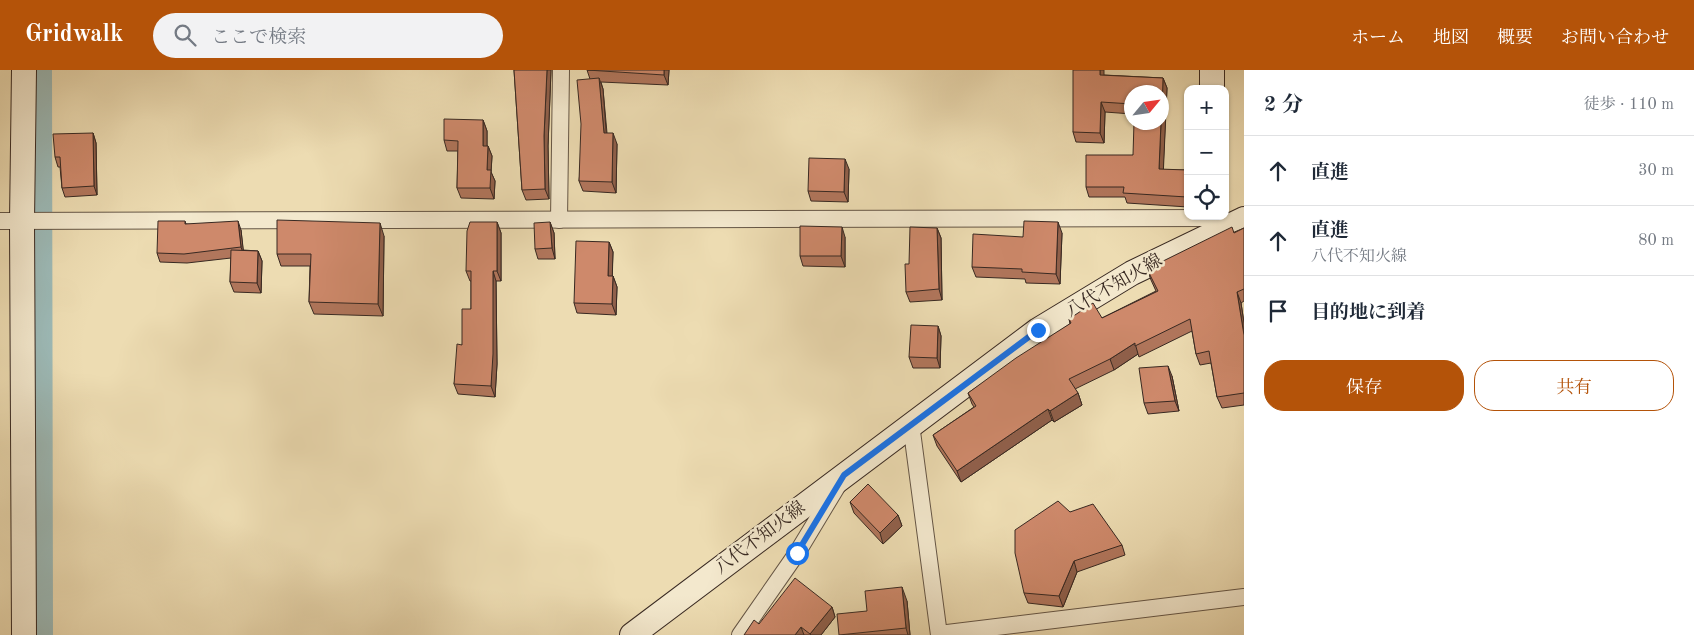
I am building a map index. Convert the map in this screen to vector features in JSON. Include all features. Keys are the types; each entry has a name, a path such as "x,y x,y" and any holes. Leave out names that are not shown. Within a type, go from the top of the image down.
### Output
{"main road":[{"path":"24,70 11,221 24,635"},
{"path":"1212,70 1212,85"},
{"name":"八代不知火線","path":"632,635 1038,330 1132,274 1211,222 1244,219"}],"street":[{"path":"560,220 561,70"},
{"path":"11,221 1211,222"},
{"path":"912,424 939,635 1244,596"},
{"path":"740,635 797,553 844,475"}],"building":[{"path":"514,70 547,70 544,136 545,189 522,190"},
{"path":"587,70 664,70 664,75"},
{"path":"1073,70 1100,70 1100,75 1163,78 1163,85 1124,85 1124,103 1101,102 1100,133 1073,132"},
{"path":"599,78 604,133 613,133 612,182 579,181 581,124 577,80"},
{"path":"444,119 483,120 483,146 488,146 487,170 491,170 490,188 457,188 458,141 444,140"},
{"path":"1134,130 1161,130 1159,169 1184,170 1184,197 1123,193 1124,187 1086,187 1086,155 1133,155"},
{"path":"93,133 94,186 62,188 60,157 55,157 53,134"},
{"path":"809,158 845,159 844,192 808,191"},
{"path":"277,220 380,223 378,304 309,302 311,254 277,254"},
{"path":"158,221 185,221 185,224 238,221 241,247 184,254 157,253"},
{"path":"1024,221 1058,222 1056,274 1022,272 1022,269 972,267 973,234 1023,237"},
{"path":"470,222 497,222 497,271 493,271 491,386 454,384 457,344 462,345 462,309 471,309 471,271 466,271 467,231"},
{"path":"550,222 552,248 535,249 534,223"},
{"path":"800,226 842,227 841,256 800,256"},
{"path":"910,227 937,228 939,289 906,292 905,264 909,264"},
{"path":"1232,227 1234,233 1244,228 1244,289 1237,292 1244,335 1244,393 1217,397 1209,351 1196,354 1190,319 1135,346 1135,343 1110,359 1069,379 1078,393 1050,411 1048,409 957,471 933,435 976,406 968,393 1016,358 1071,323 1069,319 1093,303 1102,318 1158,291 1147,269"},
{"path":"576,241 609,242 608,276 613,276 612,304 574,303"},
{"path":"231,250 258,251 257,283 230,282"},
{"path":"911,325 938,326 937,358 909,357"},
{"path":"1168,366 1175,401 1144,403 1139,368"},
{"path":"868,484 898,515 880,533 850,502"},
{"path":"1058,501 1070,512 1093,504 1122,545 1074,561 1059,596 1024,593 1015,553 1015,530"},
{"path":"795,578 832,607 810,634 801,627 795,635 744,635 754,620 759,624"},
{"path":"902,587 906,628 839,635 837,614 867,611 865,591"}],"waterway":[{"path":"41,70 42,635"}],"route":[{"path":"797,553 844,475 1038,330"}]}
